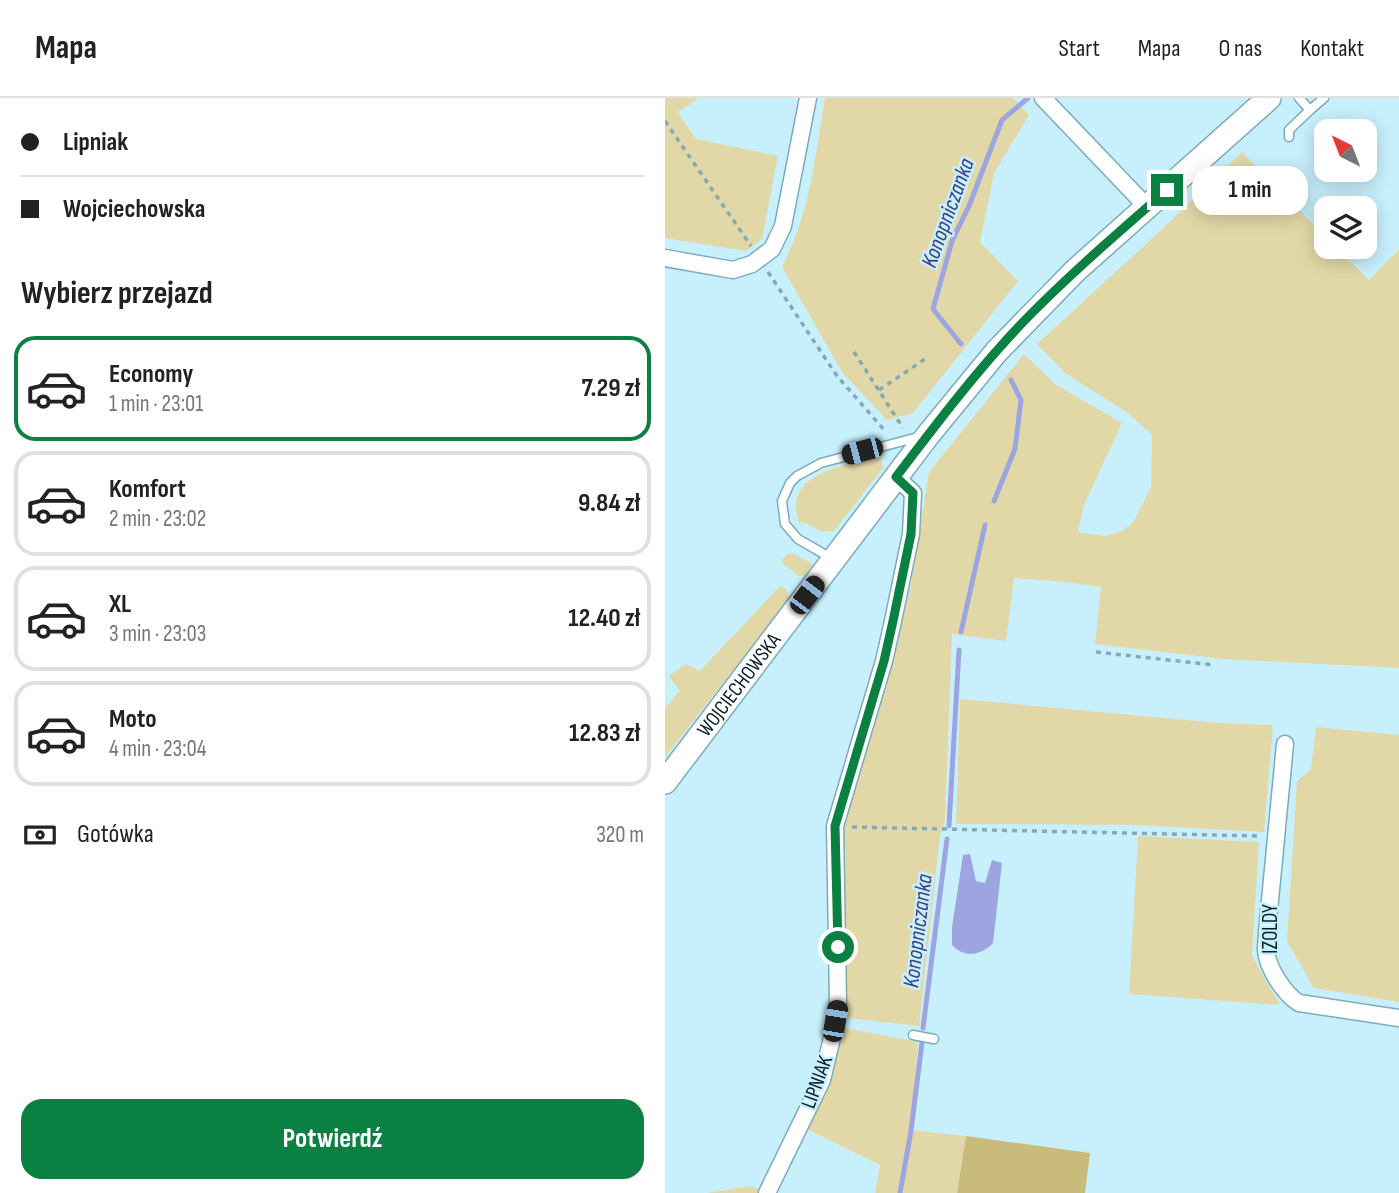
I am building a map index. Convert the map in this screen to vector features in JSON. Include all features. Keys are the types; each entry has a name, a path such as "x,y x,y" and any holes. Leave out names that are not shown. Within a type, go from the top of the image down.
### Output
{"street":[{"path":"665,258 733,270 752,264 772,249 782,226 808,98"},
{"name":"WOJCIECHOWSKA","path":"665,782 896,477 920,428 984,367 1025,321 1076,271 1269,98"},
{"path":"1045,101 1147,207"},
{"name":"LIPNIAK","path":"767,1193 822,1080 838,1004 835,826 884,661 911,534 913,493 896,477"},
{"name":"IZOLDY","path":"1285,744 1266,950 1268,961 1291,998 1307,1005 1399,1018"}],"lane":[{"path":"1299,98 1310,110"},
{"path":"1289,137 1289,130 1299,124 1324,98"},
{"path":"834,559 798,539 785,524 782,501 790,483 821,463 911,437 920,428"},
{"path":"913,1035 934,1039"}],"path":[{"path":"665,121 754,251"},
{"path":"765,268 837,376 885,432 920,428"},
{"path":"854,352 903,428"},
{"path":"879,390 928,357"},
{"path":"1096,652 1214,665"},
{"path":"835,826 1275,837"}],"shaded area":[{"path":"665,98 699,98 678,112 696,139 778,156 762,239 746,251 665,238"},
{"path":"825,98 1013,98 1029,115 994,173 980,242 1018,281 913,413 887,420 842,372 782,267 805,206"},
{"path":"1242,152 1314,225 1314,259 1348,259 1369,280 1399,249 1399,668 1224,659 1095,644 1101,587 1014,578 1006,641 952,634 945,820 940,836 919,1026 846,1018 838,1004 835,826 893,621 901,622 910,591 929,472 1024,354 1055,384 1122,423 1084,505 1078,532 1105,536 1123,531 1134,521 1151,487 1152,435 1128,413 1066,374 1037,344"},
{"path":"880,456 883,468 834,531 822,532 804,522 799,523 796,506 799,493 808,482 835,468"},
{"path":"787,554 794,554 816,566 810,574 799,576 781,562"},
{"path":"780,586 786,589 789,596 787,602 665,757 665,708 680,691 669,676 686,664 700,671"},
{"path":"960,699 1219,723 1273,725 1264,832 1137,825 956,824"},
{"path":"1316,727 1399,735 1399,1002 1314,988 1287,941 1297,781 1311,769"},
{"path":"1138,836 1259,842 1252,956 1280,1005 1129,994"},
{"path":"840,1027 918,1042 911,1130 966,1136 957,1193 875,1193 880,1165 807,1129 828,1081"},
{"path":"966,1136 1090,1153 1085,1193 957,1193"},
{"path":"750,1186 767,1193 707,1193"}],"water":[{"path":"970,854 976,881 985,883 992,860 1002,863 993,943 983,951 967,954 952,945 952,927 963,855"}],"waterway":[{"name":"Konopniczanka","path":"961,344 933,309 952,241 969,206 1002,120 1028,98"},
{"name":"Konopniczanka","path":"994,501 1015,449 1021,400 1011,380"},
{"name":"Konopniczanka","path":"961,632 985,525"},
{"name":"Konopniczanka","path":"949,826 959,650"},
{"name":"Konopniczanka","path":"923,1028 947,839"},
{"name":"Konopniczanka","path":"900,1193 922,1042"}],"route":[{"path":"838,947 835,826 884,661 911,534 913,493 896,477 967,387 1025,321 1076,271 1167,190"}]}
